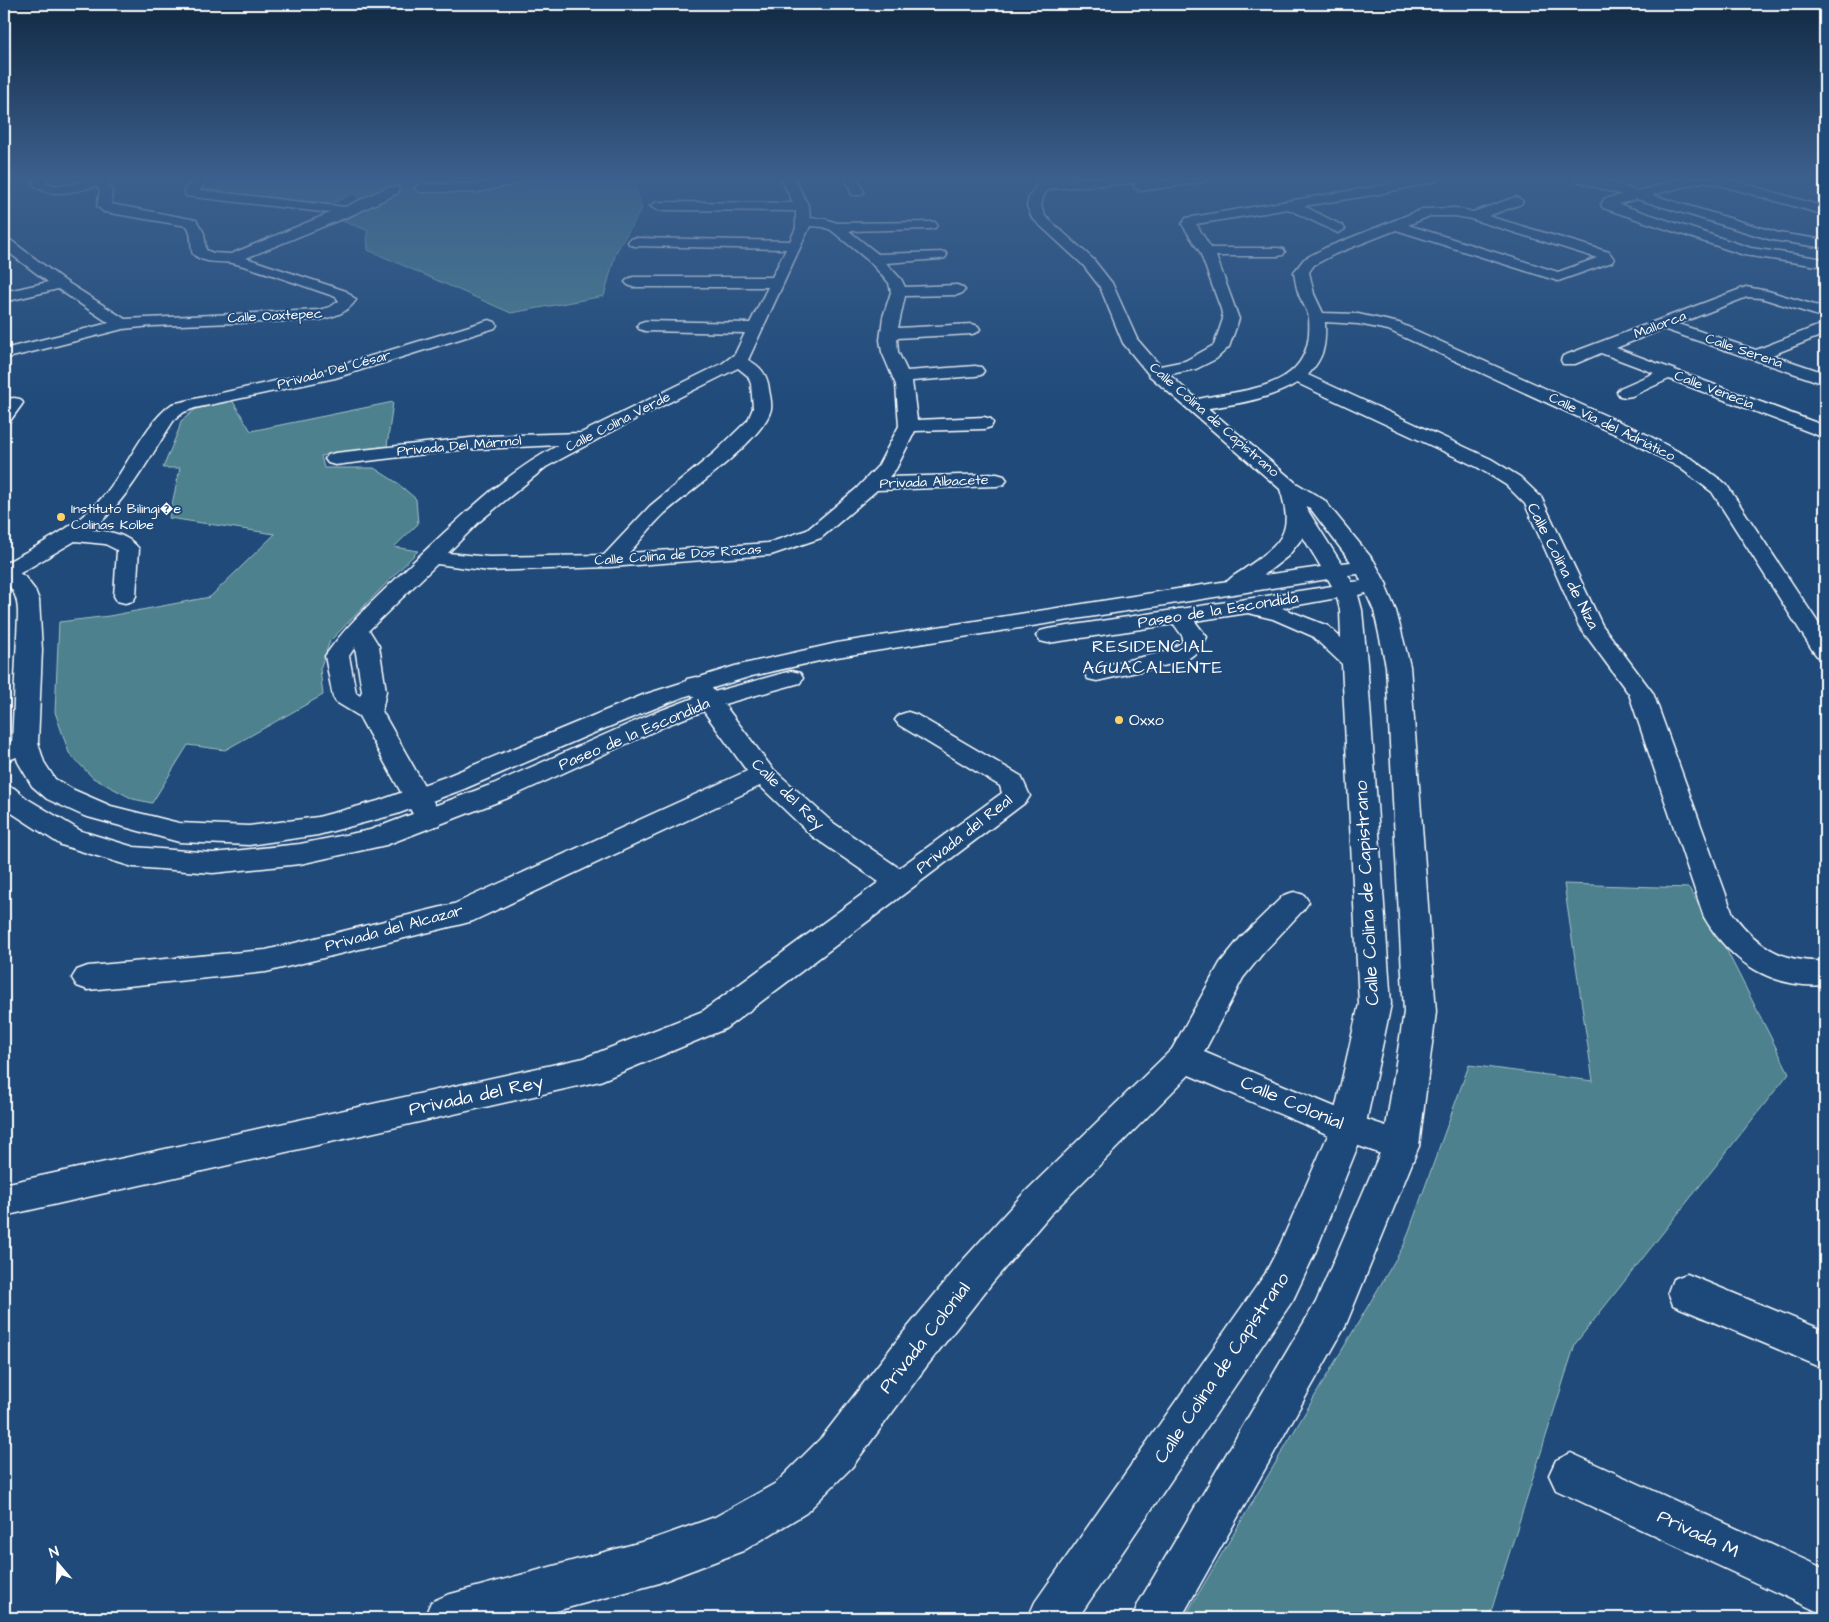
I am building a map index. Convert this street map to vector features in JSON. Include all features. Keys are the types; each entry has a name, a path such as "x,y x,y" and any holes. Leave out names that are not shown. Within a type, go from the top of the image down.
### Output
{"street":[{"path":"18,254 60,284 122,324"},
{"path":"203,254 210,257 233,259 245,254"},
{"path":"610,561 657,510 721,457 756,422 762,408 760,384 756,374 749,367 737,362 742,357 789,254"},
{"path":"869,254 896,282 899,292 891,317 889,333 890,352 905,386 908,426 984,423"},
{"name":"Calle Colina de Capistrano","path":"1079,254 1107,286 1129,340 1156,372 1292,497 1356,578 1386,611 1398,666 1420,1012 1401,1146 1331,1314 1156,1618"},
{"path":"1156,372 1190,365 1221,347 1231,319 1208,254"},
{"path":"1195,406 1240,398 1271,389 1298,377 1312,362 1318,348 1317,317 1306,292 1301,272 1309,262 1328,254"},
{"path":"1485,254 1558,277 1607,258 1600,254"},
{"path":"1761,254 1825,263"},
{"path":"875,259 940,255"},
{"name":"Calle Oaxtepec","path":"4,354 122,324 152,321 319,315 334,312 344,307 348,300 341,294 233,259"},
{"path":"633,282 777,282"},
{"path":"4,297 60,284"},
{"path":"899,292 957,290"},
{"name":"Mallorca","path":"1569,360 1746,292 1752,292 1825,314"},
{"name":"Calle Vía del Adriático","path":"1317,317 1358,319 1392,326 1633,435 1687,464 1719,488 1825,651"},
{"name":"Calle Serena","path":"1663,324 1825,379"},
{"name":"Privada Del César","path":"70,535 104,509 119,490 167,416 178,408 329,374 489,325"},
{"path":"645,326 755,328"},
{"path":"1758,355 1825,328"},
{"path":"889,333 972,330"},
{"name":"Calle Venecia","path":"1602,348 1825,432"},
{"name":"Calle Colina Verde","path":"423,808 369,711 345,697 337,656 357,629 431,557 510,486 539,463 737,362"},
{"path":"900,377 974,371"},
{"path":"1626,392 1669,373"},
{"name":"Calle Colina de Niza","path":"1298,377 1484,463 1513,481 1534,501 1591,626 1641,693 1719,916 1738,941 1752,953 1772,963 1796,971 1825,973"},
{"path":"1797,421 1818,412"},
{"name":"Calle Colina de Dos Rocas","path":"431,557 489,564 610,561 770,549 814,534 871,484 886,469 908,426"},
{"name":"Privada Del Mármol","path":"336,459 453,444 583,439"},
{"name":"Privada Albacete","path":"871,484 997,480"},
{"path":"1292,497 1296,529 1282,549 1237,598 1320,631 1355,663"},
{"path":"4,573 70,535 109,539 122,543 128,549 125,596"},
{"path":"4,573 16,579 28,600 30,653 15,749"},
{"name":"Calle Colina de Capistrano","path":"1051,1618 1279,1288 1296,1254 1348,1128 1375,1004 1351,610 1356,578"},
{"name":"Paseo de la Escondida","path":"15,749 48,788 85,807 129,823 181,834 231,837 284,832 423,808 502,790 663,718 702,693 764,665 837,650 1237,598 1356,578"},
{"name":"Paseo de la Escondida","path":"702,693 773,682 832,670 1179,616 1237,598"},
{"path":"1097,674 1177,656 1192,645 1195,637 1179,616"},
{"path":"357,629 367,646 374,690 369,711"},
{"name":"Calle del Rey","path":"702,693 763,774 822,829 901,883"},
{"name":"Privada del Real","path":"901,883 1016,796 1012,782 908,720"},
{"name":"Privada del Alcazar","path":"88,978 266,961 462,912 763,774"},
{"name":"Paseo de la Escondida","path":"4,794 16,804 71,838 133,857 212,863 300,854 376,838 423,808"},
{"name":"Privada del Rey","path":"4,1200 588,1072 714,1020 901,883"},
{"name":"Privada Colonial","path":"447,1618 656,1561 727,1535 791,1498 837,1452 912,1353 978,1271 1036,1205 1184,1058 1232,971 1252,945 1294,902"},
{"name":"Calle Colonial","path":"1184,1058 1348,1128 1401,1146"},
{"path":"1687,1292 1825,1350"},
{"name":"Privada M","path":"1572,1475 1825,1592"}],"green space":[{"path":"376,254 616,254 604,296 511,313"},
{"path":"232,400 251,431 393,402 387,446 321,456 324,468 374,468 396,482 416,499 418,524 394,547 418,551 330,641 320,669 323,695 225,750 188,745 152,803 133,799 93,778 69,753 55,712 59,622 109,616 210,597 275,534 169,518 180,468 163,468 181,421 196,409"},
{"path":"1564,884 1689,888 1726,949 1789,1073 1575,1344 1489,1618 1184,1618 1404,1245 1469,1065 1593,1081"}],"place":[{"name":"Instituto Bilingi�e Colinas Kolbe","path":"61,517"},
{"name":"Oxxo","path":"1119,720"}],"district":[{"name":"RESIDENCIAL AGUACALIENTE","path":"1153,656"}]}
